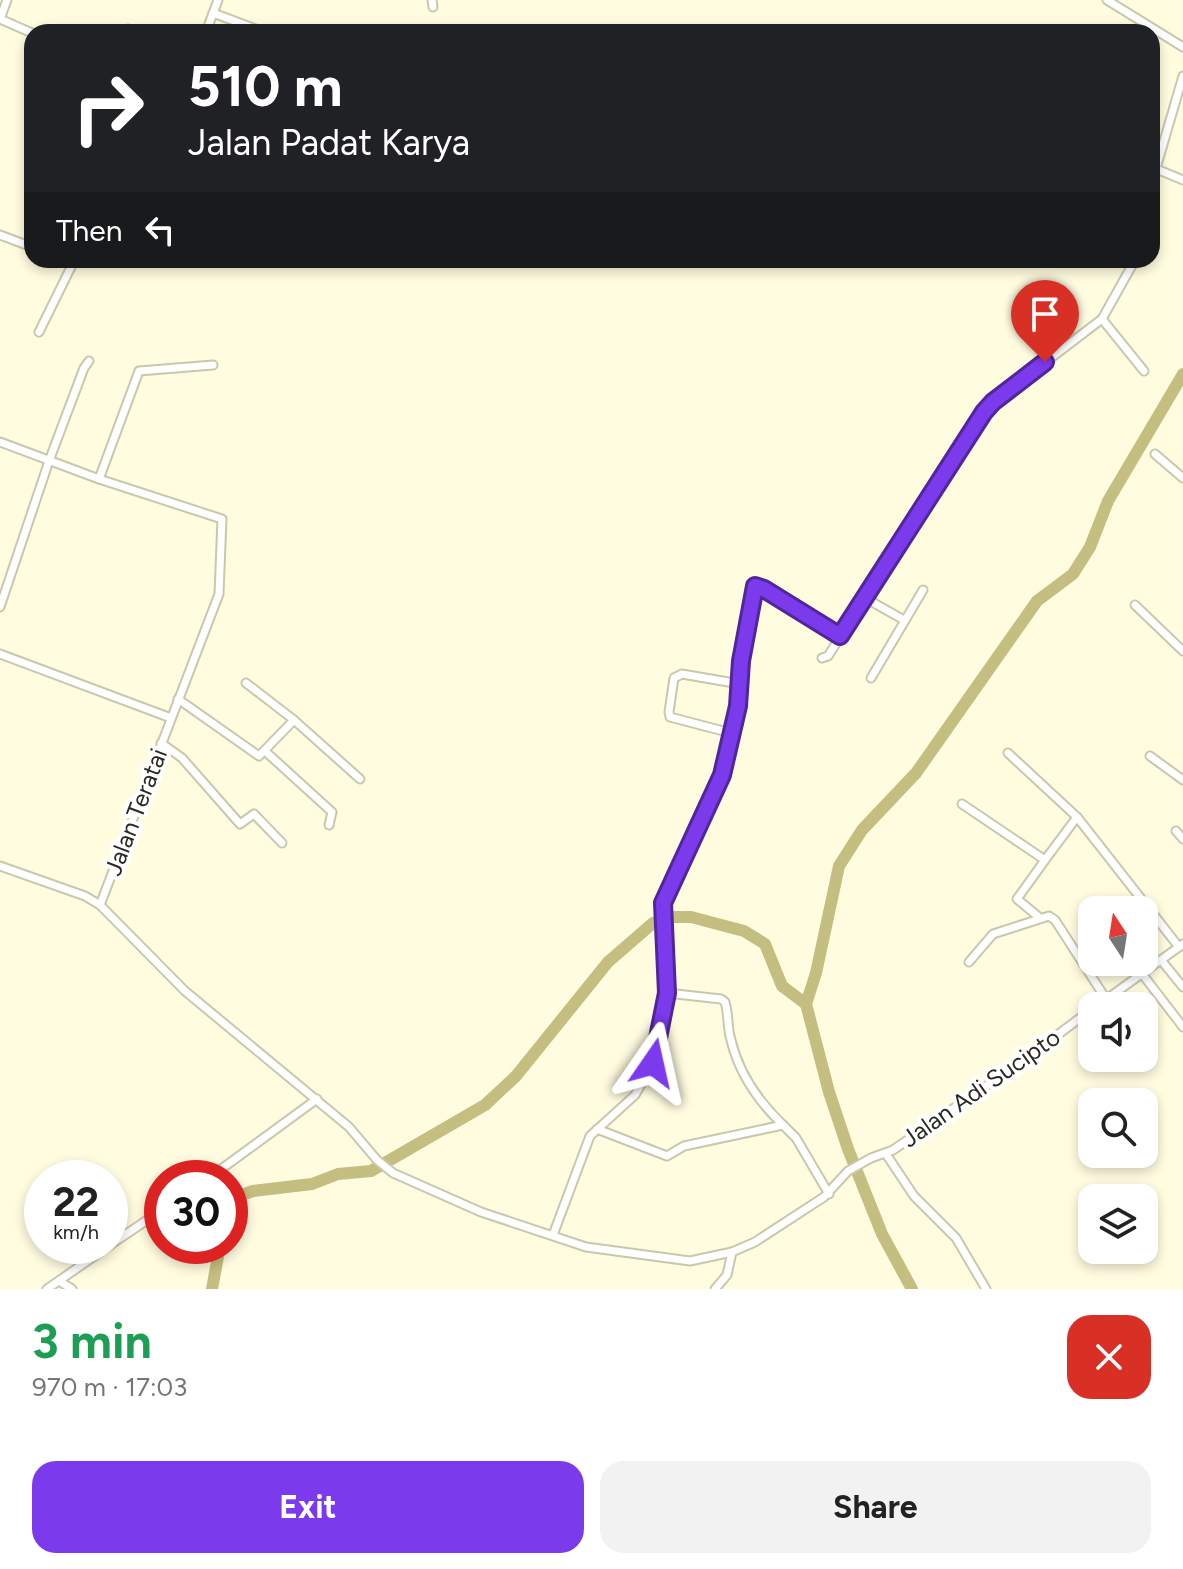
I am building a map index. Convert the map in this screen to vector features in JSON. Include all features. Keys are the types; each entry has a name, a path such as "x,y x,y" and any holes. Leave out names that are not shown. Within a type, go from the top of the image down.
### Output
{"street":[{"path":"7,0 0,19 24,30"},
{"path":"209,24 218,0"},
{"path":"1107,0 1146,24"},
{"path":"213,13 243,24"},
{"path":"1160,33 1183,47"},
{"path":"1160,149 1183,76"},
{"path":"1160,170 1183,180"},
{"path":"0,235 24,244"},
{"path":"39,332 71,268"},
{"path":"822,658 828,656 939,480 993,402 1102,319 1131,268"},
{"path":"1102,319 1144,371"},
{"path":"0,607 49,461 89,361"},
{"path":"0,442 99,479 139,371 213,365"},
{"path":"1155,454 1183,478"},
{"name":"Jalan Teratai","path":"99,479 222,519 219,594 100,905"},
{"path":"553,1235 585,1146 597,1129 635,1095 653,1063 667,993 662,911 665,896 722,775 755,586 840,636"},
{"path":"871,678 923,590"},
{"path":"865,598 904,620"},
{"path":"1135,605 1183,651"},
{"path":"0,654 171,718"},
{"path":"731,733 670,717 674,678 682,674 740,684"},
{"path":"246,683 294,720 360,779"},
{"path":"178,699 257,756 266,752 294,720"},
{"path":"161,743 182,758 240,824 254,814 282,843"},
{"path":"266,752 332,812 329,825"},
{"path":"1008,753 1077,817 1181,945"},
{"path":"1150,756 1183,780"},
{"path":"962,804 1045,860"},
{"path":"1040,918 1017,899 1077,817"},
{"path":"1176,831 1183,839"},
{"path":"0,866 85,896 100,905 185,991 317,1099 358,1135 377,1160 393,1173 481,1212 599,1250 680,1261 703,1259 755,1242 829,1194 796,1138 755,1095 730,1040 725,1002 667,993"},
{"path":"969,962 993,934 1049,916 1055,920 1101,992"},
{"name":"Jalan Adi Sucipto","path":"1158,962 1181,945"},
{"path":"1161,960 1183,987"},
{"name":"Jalan Adi Sucipto","path":"1116,992 1138,976"},
{"path":"1143,976 1183,1027"},
{"name":"Jalan Adi Sucipto","path":"829,1194 848,1171 886,1154 1078,1020"},
{"path":"234,1160 317,1099"},
{"path":"597,1129 667,1156 684,1146 783,1125"},
{"path":"886,1154 914,1196 956,1238 986,1289"},
{"path":"715,1289 727,1275 732,1252"},
{"path":"47,1289 84,1264"},
{"path":"59,1281 72,1289"}],"waterway":[{"path":"912,1289 882,1234 848,1149 806,1004 816,973 839,866 862,830 916,773 1037,601 1073,574 1090,547 1108,501 1183,374"},
{"path":"248,1193 312,1184 338,1174 371,1171 485,1105 516,1076 608,962 653,923 674,917 691,917 744,931 765,944 782,986 806,1004"},
{"path":"212,1289 217,1264"}],"route":[{"path":"653,1063 667,993 663,903 722,775 738,706 741,661 755,586 840,636 984,412 1045,362"}]}
